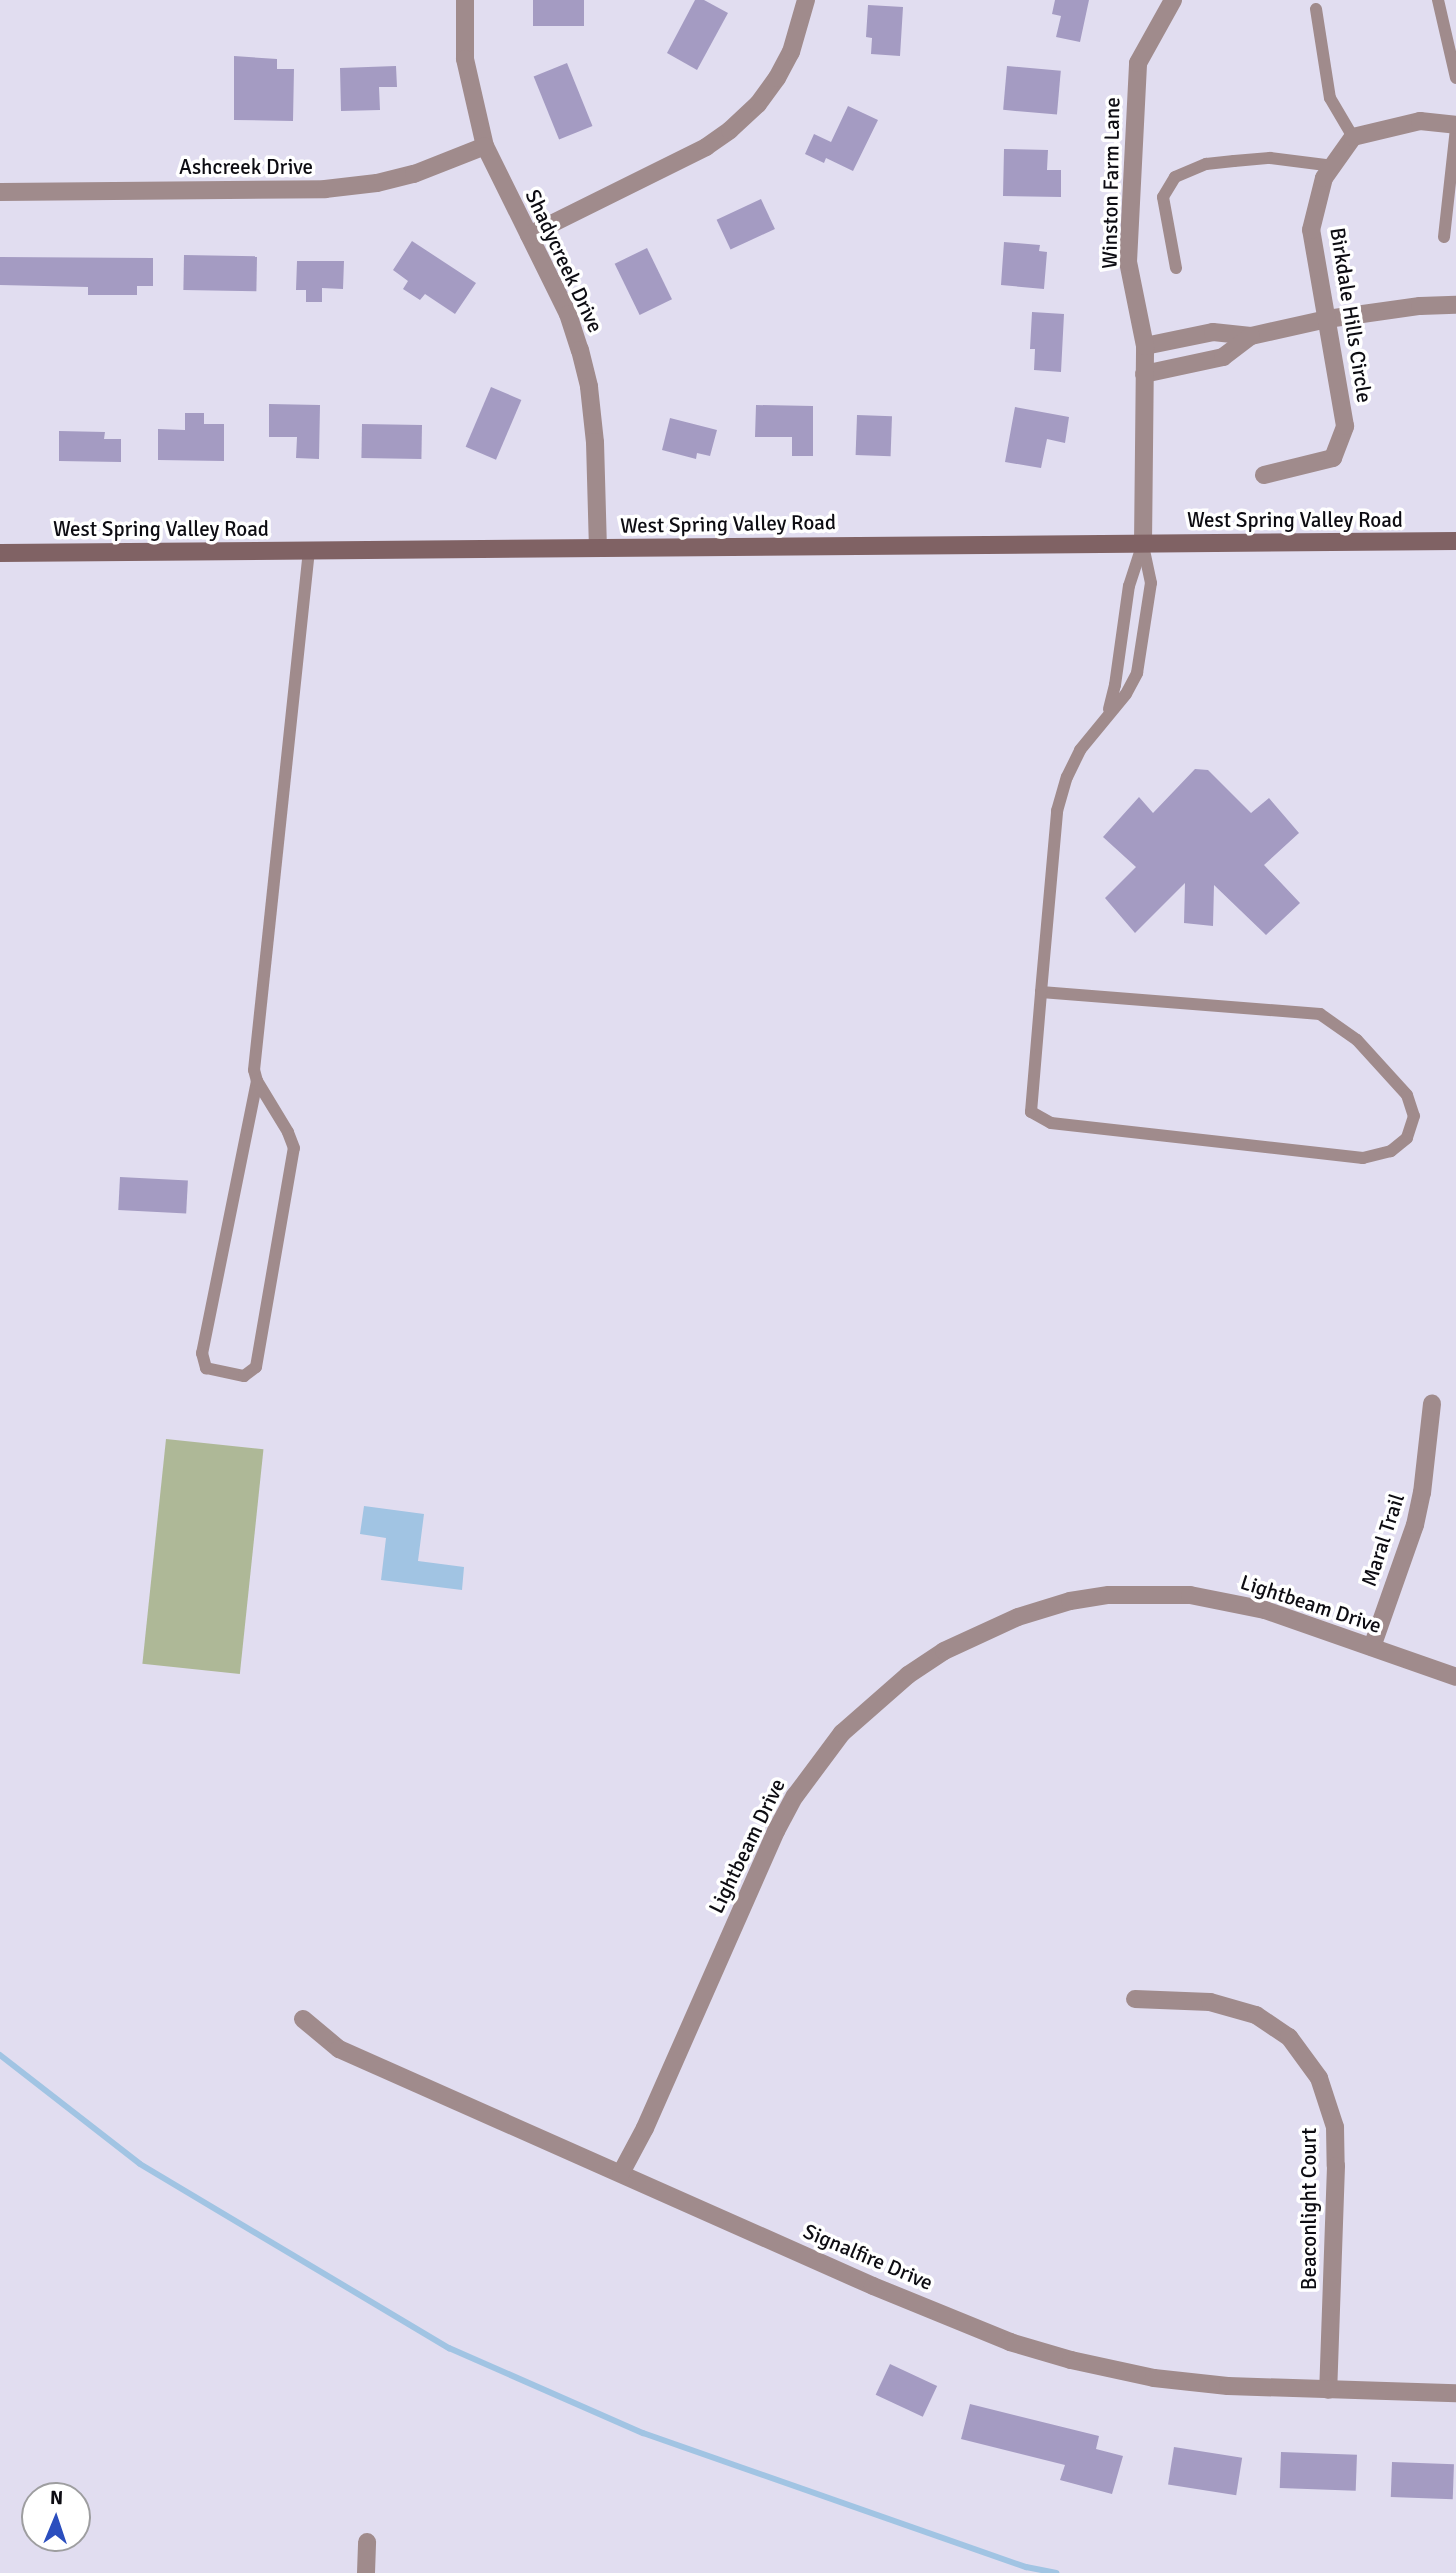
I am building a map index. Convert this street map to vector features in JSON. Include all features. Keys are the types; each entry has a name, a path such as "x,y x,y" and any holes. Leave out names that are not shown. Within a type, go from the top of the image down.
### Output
{"street":[{"name":"Shadycreek Drive","path":"466,0 465,59 485,146 568,314 589,387 595,442 598,548"},
{"path":"529,235 706,147 730,130 758,104 777,78 797,34 806,0"},
{"name":"Winston Farm Lane","path":"1143,544 1145,346 1128,262 1138,62 1173,0"},
{"path":"1353,137 1420,121 1456,127"},
{"name":"Birkdale Hills Circle","path":"1264,475 1333,458 1345,426 1311,230 1324,178 1353,137"},
{"name":"Ashcreek Drive","path":"0,192 324,189 377,183 414,174 485,146"},
{"path":"1145,346 1213,332 1251,336 1326,320 1420,306 1456,305"},
{"path":"1144,374 1223,357 1251,336"},
{"name":"West Spring Valley Road","path":"0,553 1456,541"},
{"name":"Maral Trail","path":"1372,1647 1415,1525 1422,1493 1432,1404"},
{"name":"Lightbeam Drive","path":"621,2173 645,2128 776,1831 795,1796 842,1733 908,1675 944,1651 1007,1622 1070,1601 1109,1595 1163,1594 1226,1601 1265,1610 1456,1677"},
{"name":"Beaconlight Court","path":"1135,1999 1210,2002 1256,2015 1289,2037 1319,2078 1335,2127 1328,2390"},
{"name":"Signalfire Drive","path":"303,2019 340,2049 873,2286 1010,2342 1071,2360 1154,2378 1228,2386 1456,2393"},
{"path":"366,2573 367,2542"}],"lane":[{"path":"1438,0 1456,78"},
{"path":"1316,9 1330,98 1353,137"},
{"path":"1444,237 1456,127"},
{"path":"1176,268 1163,197 1175,177 1206,164 1258,159 1333,166"},
{"path":"1108,713 1115,685 1129,586 1143,544"},
{"path":"1041,992 1320,1014 1357,1040 1407,1095 1414,1116 1407,1138 1391,1151 1363,1158 1051,1123 1031,1112 1041,992 1057,811 1067,777 1080,750 1126,694 1137,673 1151,583 1143,544"},
{"path":"257,1082 202,1353 206,1368 244,1376 256,1367 294,1148 288,1132 257,1082 254,1070 309,550"}],"green space":[{"path":"166,1439 263,1449 240,1674 142,1664"}],"water":[{"path":"364,1506 424,1514 418,1561 464,1567 462,1590 381,1580 386,1538 360,1534"}],"building":[{"path":"533,0 584,0 584,26 533,26"},
{"path":"695,0 704,0 728,13 697,70 667,53"},
{"path":"1055,0 1089,0 1080,42 1056,37 1061,16 1052,14"},
{"path":"868,5 903,7 900,56 871,54 872,38 866,37"},
{"path":"234,56 277,59 277,69 294,69 293,121 234,120"},
{"path":"567,63 592,126 559,140 534,76"},
{"path":"396,66 397,87 379,87 380,110 341,111 340,68"},
{"path":"1007,66 1061,71 1057,115 1003,110"},
{"path":"848,106 878,120 853,171 826,158 824,163 805,154 814,134 831,142"},
{"path":"1004,149 1048,150 1047,170 1061,170 1061,197 1003,196"},
{"path":"761,199 775,229 731,250 717,220"},
{"path":"412,241 476,283 455,314 425,294 420,300 403,289 408,281 393,270"},
{"path":"1004,242 1040,245 1039,251 1047,252 1044,289 1001,285"},
{"path":"647,248 672,299 640,315 615,264"},
{"path":"184,255 257,256 256,291 183,290"},
{"path":"0,257 153,258 153,286 137,286 137,295 88,295 88,287 0,285"},
{"path":"297,261 344,261 343,289 322,288 322,302 306,302 306,290 296,290"},
{"path":"1032,312 1064,314 1061,372 1034,370 1035,349 1030,349"},
{"path":"491,387 521,400 496,460 466,447"},
{"path":"269,404 320,405 319,459 296,458 297,437 269,437"},
{"path":"756,405 813,406 813,456 792,456 792,437 755,437"},
{"path":"1015,407 1069,417 1065,443 1047,439 1041,468 1005,462"},
{"path":"185,413 204,413 204,424 224,424 224,461 158,460 158,429 185,430"},
{"path":"857,415 892,416 891,456 856,455"},
{"path":"670,418 717,430 710,456 697,453 696,459 662,450"},
{"path":"362,424 422,425 421,459 361,458"},
{"path":"59,431 105,432 104,439 121,439 121,462 59,461"},
{"path":"1195,769 1208,770 1251,813 1269,798 1299,833 1264,865 1300,903 1266,935 1214,885 1213,926 1184,923 1185,883 1135,933 1105,898 1136,867 1103,837 1139,797 1153,813"},
{"path":"120,1177 188,1181 186,1214 118,1210"},
{"path":"890,2364 937,2386 923,2417 876,2395"},
{"path":"970,2404 1099,2436 1096,2449 1123,2456 1112,2494 1060,2480 1065,2465 961,2439"},
{"path":"1174,2447 1242,2458 1236,2495 1168,2485"},
{"path":"1281,2452 1357,2455 1356,2491 1280,2488"},
{"path":"1392,2462 1454,2464 1453,2499 1391,2497"}],"waterway":[{"path":"0,2055 140,2164 449,2348 643,2433 1026,2567 1056,2573"}]}
